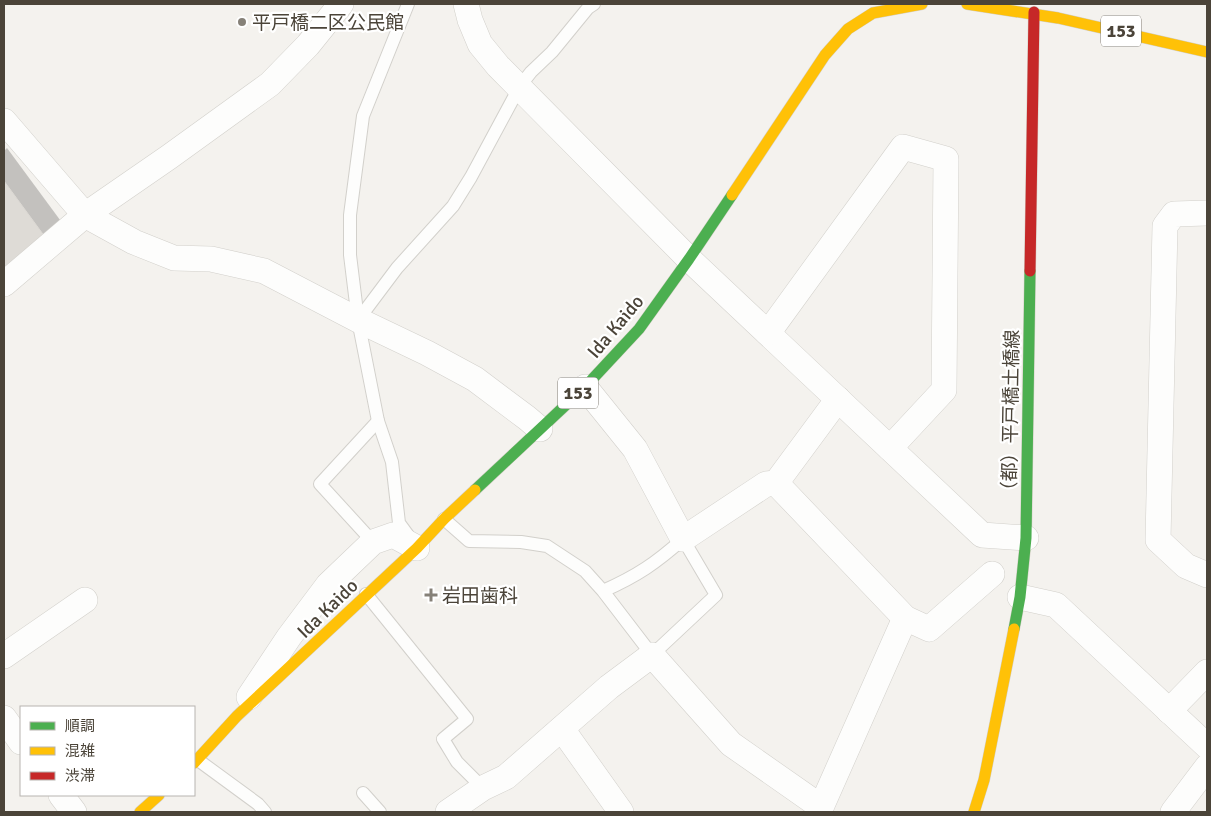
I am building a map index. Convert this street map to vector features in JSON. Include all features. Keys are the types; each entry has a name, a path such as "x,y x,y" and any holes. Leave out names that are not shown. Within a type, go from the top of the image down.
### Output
{"main road":[{"name":"Ida Kaido","path":"196,762 237,716 322,638 366,594 417,548 444,519 585,387 639,329 689,259 819,63 836,41 848,29 872,13 896,6 922,4"},
{"name":"153","path":"967,4 1034,12 1207,52"},
{"name":"（都）平戸橋土橋線","path":"974,812 984,780 1020,597 1026,538 1034,12"},
{"path":"140,812 158,796"}],"street":[{"path":"4,284 85,215 169,158 270,84 308,45 341,4"},
{"path":"466,4 470,20 480,44 498,66 520,86 689,259 982,535 1026,538"},
{"path":"4,121 85,215 134,242 174,258 210,259 264,271 358,320 427,353 475,380 527,418 540,430"},
{"path":"768,333 903,147 946,159 944,390 890,448"},
{"path":"1207,213 1174,214 1165,226 1158,540 1186,566 1207,575"},
{"path":"585,387 635,449 683,539 766,484 776,483 838,399"},
{"path":"776,483 905,618 929,629 992,574"},
{"path":"237,716 289,637 328,585 373,542 393,535 417,548"},
{"path":"1020,597 1056,605 1207,746"},
{"path":"4,656 85,600"},
{"path":"448,812 483,788 506,777 609,687 652,655 731,744 820,810 905,618"},
{"path":"1170,711 1207,672"},
{"path":"4,718 20,741"},
{"path":"562,729 621,812"},
{"path":"1173,812 1207,766"},
{"path":"62,796 74,812"}],"lane":[{"path":"408,4 363,116 350,215 350,255 358,320 378,421 392,462 399,522 417,548"},
{"path":"358,320 397,268 453,206 471,177 520,86 531,72 552,52 588,8 594,4"},
{"path":"373,542 320,484 378,421"},
{"path":"444,519 469,541 521,542 547,546 585,571 603,590 652,655 716,595 683,539 657,561 629,579 603,590"},
{"path":"366,594 467,719 443,739 457,762 483,788"},
{"path":"196,762 258,804 266,812"},
{"path":"363,793 380,812"}],"building":[{"path":"4,181 48,241 4,276"}],"traffic: fast":[{"path":"475,490 585,387 639,329 732,195"},
{"path":"1014,629 1020,597 1026,538 1030,271"}],"traffic: slow":[{"path":"732,195 825,55 848,29 873,13 922,4"},
{"path":"967,4 1058,18 1207,52"},
{"path":"195,762 237,716 417,548 475,490"},
{"path":"974,812 984,780 1014,629"},
{"path":"140,812 158,796"}],"traffic: jam":[{"path":"1030,271 1034,12"}],"place":[{"name":"平戸橋二区公民館","path":"242,22"},
{"name":"岩田歯科","path":"431,595"}]}
